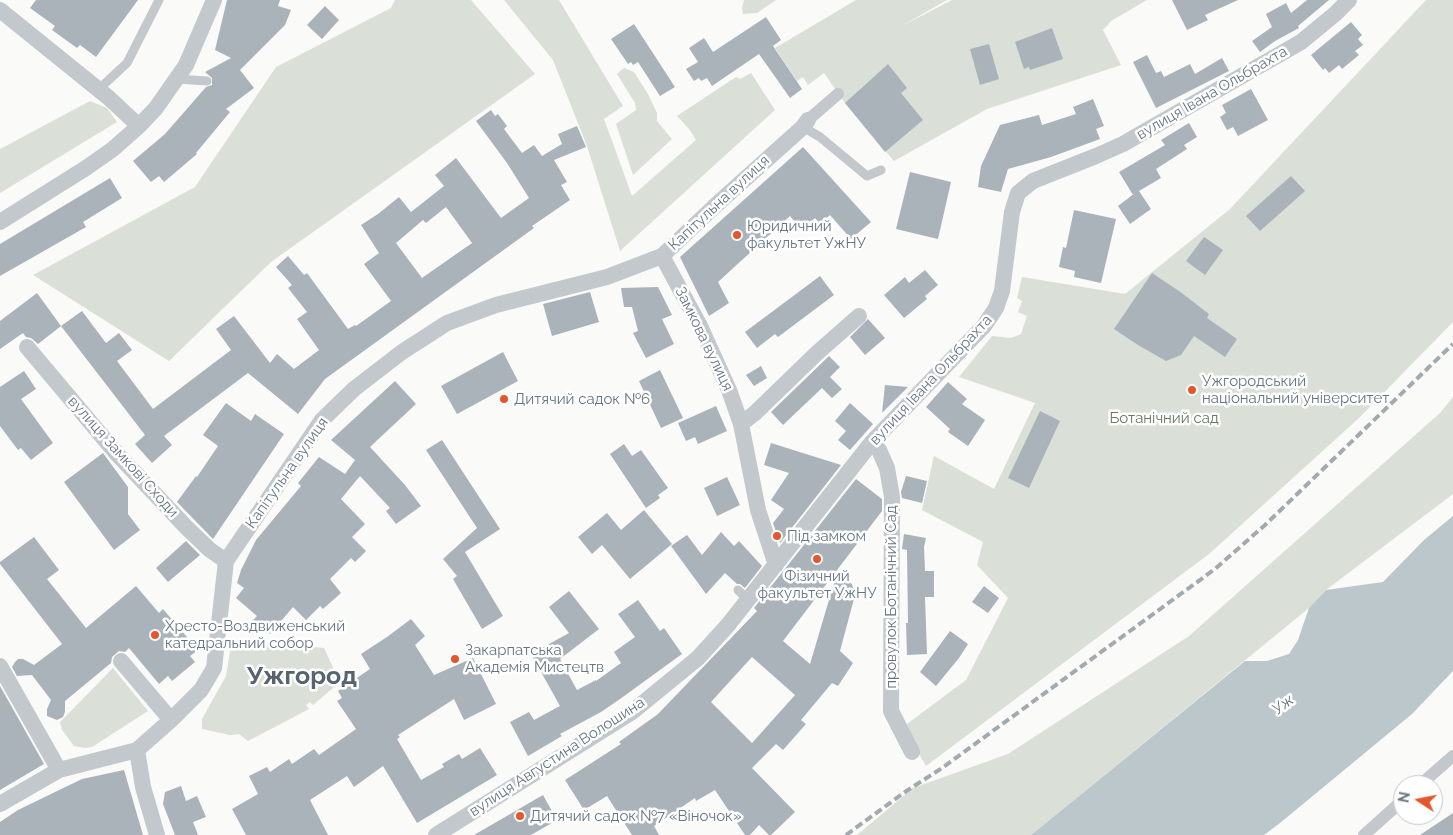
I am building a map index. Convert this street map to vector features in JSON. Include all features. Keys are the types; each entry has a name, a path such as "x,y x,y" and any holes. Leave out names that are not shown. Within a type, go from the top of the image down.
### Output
{"street":[{"path":"0,222 86,168 113,149 139,126 156,108 177,79 202,31 214,0"},
{"name":"вулиця Івана Ольбрахта","path":"776,565 872,442 984,326 996,308 1002,291 1012,212 1018,193 1033,180 1123,144 1301,42 1349,0"},
{"path":"0,10 98,89 139,126"},
{"name":"Капітульна вулиця","path":"137,750 201,690 214,668 226,561 322,420 354,389 402,352 448,323 496,305 607,277 662,256 838,94"},
{"name":"Замкова вулиця","path":"662,256 716,359 741,424 758,510 776,565"},
{"path":"741,424 859,316"},
{"name":"вулиця Замкові Сходи","path":"27,347 117,454 187,528 210,550 226,561"},
{"name":"провулок Ботанічний Сад","path":"872,442 879,450 887,468 892,497 891,711 912,752"},
{"name":"вулиця Августина Волошина","path":"436,835 632,712 698,658 743,595 776,565"},
{"path":"121,661 170,720"},
{"path":"0,666 59,770"},
{"path":"0,804 59,770 137,750 143,787 157,835"},
{"path":"1431,775 1453,756"},
{"path":"1364,835 1393,809"}],"lane":[{"path":"98,89 127,63 159,0"},
{"path":"177,79 207,81"},
{"path":"806,123 867,176 881,170"}],"green space":[{"path":"395,0 471,0 535,74 271,262 169,361 33,275 195,187 276,67 391,8"},
{"path":"504,0 559,0 623,106 604,119 632,196 696,140 677,116 736,77 740,79 751,73 775,110 620,251 587,146 553,60"},
{"path":"744,0 776,0 757,13 743,14"},
{"path":"856,0 947,0 900,27 952,0 1147,0 1111,21 1103,30 1121,65 987,109 894,161 845,103 824,73 808,85 803,77 797,81 775,48"},
{"name":"Ботанічний сад","path":"1426,0 1453,0 1453,322 1359,418 1209,554 926,766 916,749 907,724 966,680 1008,598 977,565 983,542 922,510 934,456 994,489 1035,403 959,377 992,336 1011,338 1021,334 1027,316 1018,312 1022,301 1017,298 1022,277 1125,294 1230,209"},
{"path":"624,68 634,72 657,113 657,121 672,139 633,175 616,124 636,110 635,103 617,74"},
{"path":"90,101 107,108 117,122 0,193 0,149"},
{"path":"1453,397 1453,494 1326,590 1309,608 1031,835 857,835 913,788 1008,754 1189,636 1440,413"},
{"path":"296,645 324,648 340,682 313,705 310,702 306,705 309,709 248,741 239,734 230,735 202,729 202,719 226,676 231,646"},
{"path":"113,668 148,711 92,747 74,746 62,730 60,722"}],"water":[{"name":"Уж","path":"1453,516 1453,671 1412,714 1280,823 1264,835 1031,835 1245,661 1267,661 1289,654 1298,640 1309,608 1326,590 1383,582 1424,540"}],"building":[{"path":"36,0 138,0 96,57 80,45 77,48 52,30 55,26 30,8"},
{"path":"227,0 280,0 278,6 291,10 285,25 240,70 254,88 226,109 230,112 197,154 164,182 159,176 151,182 133,161 165,134 206,87 212,85 212,78 205,72 231,58 215,50"},
{"path":"1172,0 1238,0 1205,15 1208,20 1187,30"},
{"path":"1307,0 1329,0 1298,26 1299,28 1275,41 1260,52 1252,41 1272,27 1266,14 1286,3 1291,13"},
{"path":"325,6 339,20 322,39 307,25"},
{"path":"766,17 781,40 773,46 802,89 790,98 759,54 712,86 707,78 701,81 699,78 694,81 686,69 698,62 689,48 704,38 713,52"},
{"path":"1351,22 1362,35 1358,39 1363,45 1355,51 1359,55 1342,69 1339,65 1329,73 1325,68 1323,70 1311,55"},
{"path":"634,24 675,87 660,96 638,62 633,65 631,62 628,64 611,39"},
{"path":"1052,28 1063,59 1030,70 1029,67 1024,69 1015,42"},
{"path":"989,44 999,79 980,85 970,49"},
{"path":"1147,55 1156,73 1161,71 1164,77 1190,64 1195,74 1222,58 1229,71 1156,108 1133,62"},
{"path":"888,64 907,88 901,93 923,120 885,152 845,103"},
{"path":"1251,89 1268,120 1238,136 1233,127 1227,130 1220,117 1226,113 1222,105"},
{"path":"1093,99 1104,126 1096,129 1100,139 1051,157 1008,169 1001,192 978,187 981,166 1000,125 1039,115 1042,125 1076,114 1073,107"},
{"path":"491,110 495,116 498,114 507,126 504,129 522,153 534,145 542,156 562,144 558,134 577,126 586,147 554,160 567,182 561,185 570,200 325,379 298,414 248,373 164,436 172,445 152,463 135,444 145,435 61,326 82,311 106,343 119,333 132,350 117,361 153,409 231,350 216,329 234,316 270,363 277,354 294,369 319,350 297,319 307,312 288,288 292,285 276,267 288,256 304,275 307,273 348,329 356,326 391,301 364,264 379,253 361,225 399,197 411,212 444,186 435,175 456,158 501,218 529,198 507,163 476,121","holes":["446,207 472,243 422,278 396,243 423,220 426,223"]},
{"path":"1189,123 1197,137 1184,145 1187,149 1156,169 1161,178 1139,191 1151,209 1130,224 1118,206 1133,195 1119,172 1165,145 1161,140"},
{"name":"Юридичний факультет УжНУ","path":"803,147 871,222 851,239 830,215 820,224 815,218 802,230 790,216 718,282 729,303 709,316 680,257"},
{"path":"910,172 951,182 938,239 896,229"},
{"path":"1291,176 1305,191 1260,231 1246,216"},
{"path":"110,178 122,198 83,222 86,227 0,276 0,244"},
{"path":"1074,210 1116,219 1101,283 1074,277 1075,271 1059,267 1063,247 1066,248"},
{"path":"1204,237 1223,250 1205,275 1186,261"},
{"path":"925,270 938,285 925,296 927,299 904,318 884,295 905,277 909,283"},
{"path":"1152,273 1209,314 1207,318 1237,339 1225,357 1194,336 1181,355 1166,361 1114,329"},
{"path":"820,276 834,295 778,337 775,334 757,348 745,332"},
{"path":"658,287 672,315 662,319 674,344 646,358 633,333 638,331 632,307 624,307 621,288"},
{"path":"590,292 599,322 552,336 543,304"},
{"path":"37,293 61,326 38,344 23,333 0,349 0,321"},
{"path":"868,319 885,338 865,355 850,337"},
{"path":"503,352 518,381 457,414 441,386"},
{"path":"829,356 840,367 830,377 842,389 832,398 822,388 783,425 771,412"},
{"path":"761,366 767,378 754,386 746,375"},
{"path":"660,370 683,418 661,428 639,381"},
{"path":"24,371 36,389 21,399 53,443 31,460 21,448 18,450 0,426 0,387"},
{"path":"395,381 416,404 370,447 405,485 421,506 396,524 386,511 390,508 360,476 341,499 365,524 352,537 366,551 355,562 351,558 330,579 341,593 323,609 320,606 306,620 293,607 270,634 253,620 257,616 236,598 244,588 237,583 241,570 256,540 301,486 298,483 319,457 345,474 355,460 331,440"},
{"path":"948,382 967,399 962,404 985,420 968,446 948,432 950,429 926,407"},
{"path":"885,385 908,387 882,413"},
{"path":"226,403 251,421 255,414 284,434 213,539 177,502 218,446 203,435"},
{"path":"850,403 873,424 850,450 838,440 846,431 835,421"},
{"path":"716,406 727,431 698,444 695,437 686,441 678,423"},
{"path":"1040,411 1060,421 1029,488 1008,478"},
{"path":"442,440 500,529 465,552 503,616 482,629 453,579 457,576 443,559 477,528 426,450"},
{"path":"771,443 841,465 780,543 773,523 784,509 771,500 789,473 764,465"},
{"path":"624,444 632,456 641,450 668,488 658,495 660,498 646,508 610,454"},
{"path":"103,453 128,487 128,514 140,530 114,550 64,482"},
{"path":"906,476 927,481 922,503 902,498 901,492"},
{"path":"727,477 740,505 717,516 704,488"},
{"path":"856,479 882,499 882,511 783,641 810,664 837,573 852,584 855,595 840,651 853,663 838,686 832,683 801,720 806,724 783,750 776,744 752,768 795,812 771,835 759,825 750,835 745,835 715,790 696,801 695,798 654,826 659,835 632,835 607,796 584,810 565,780 621,744 619,742 658,714 757,611 754,608","holes":["752,657 795,695 752,743 711,702"]},
{"path":"644,510 672,544 630,579 602,545 592,554 578,537 607,513 621,530"},
{"path":"721,532 734,546 739,541 762,566 745,588 737,584 725,573 706,594 671,546 687,535 702,555"},
{"path":"904,534 926,538 924,547 925,571 934,571 934,597 925,597 927,654 907,655 907,550 902,549"},
{"path":"34,537 59,570 47,579 86,628 136,586 159,613 163,609 198,650 190,656 195,662 172,681 168,676 159,684 129,648 125,652 119,651 112,657 111,663 65,701 63,717 57,720 47,716 47,709 51,700 32,675 17,676 12,667 18,659 23,659 34,665 62,644 0,564 0,562"},
{"path":"186,541 200,555 168,582 156,568"},
{"path":"984,586 999,598 988,613 972,602"},
{"path":"569,591 599,629 560,659 577,690 596,681 621,663 614,652 635,637 618,614 638,600 660,631 664,628 682,654 601,712 560,734 562,736 528,756 510,722 529,712 534,720 560,706 531,654 569,633 549,607"},
{"path":"411,619 425,636 415,645 434,675 473,658 496,704 464,720 454,699 398,735 400,737 397,739 421,780 444,767 442,764 459,754 462,759 480,748 497,775 417,823 383,766 354,787 347,776 310,800 328,835 246,835 232,809 258,794 249,776 267,767 270,772 289,759 292,764 314,749 319,755 356,729 337,701 342,698 338,691 370,669 361,654"},
{"path":"950,631 968,644 936,686 920,672"},
{"path":"0,686 44,764 0,790"},
{"path":"124,770 143,835 0,835 0,822 18,810 82,779"},
{"path":"181,786 186,801 197,796 206,817 193,822 198,835 175,835 163,804 165,792"},
{"path":"543,795 557,820 531,835 474,835"},
{"path":"1453,813 1453,835 1420,835 1435,825 1443,825 1443,820"}],"railway":[{"path":"846,835 942,768 1215,569 1265,525 1453,344"}],"place":[{"name":"Юридичний факультет УжНУ","path":"737,235"},
{"name":"Ужгородський національний університет","path":"1192,390"},
{"name":"Дитячий садок №6","path":"504,399"},
{"name":"Під замком","path":"777,536"},
{"name":"Фізичний факультет УжНУ","path":"817,559"},
{"name":"Хресто-Воздвиженський катедральний собор","path":"155,635"},
{"name":"Закарпатська Академія Мистецтв","path":"455,659"},
{"name":"Дитячий садок №7 «Віночок»","path":"520,816"}],"district":[{"name":"Ужгород","path":"302,676"}]}
